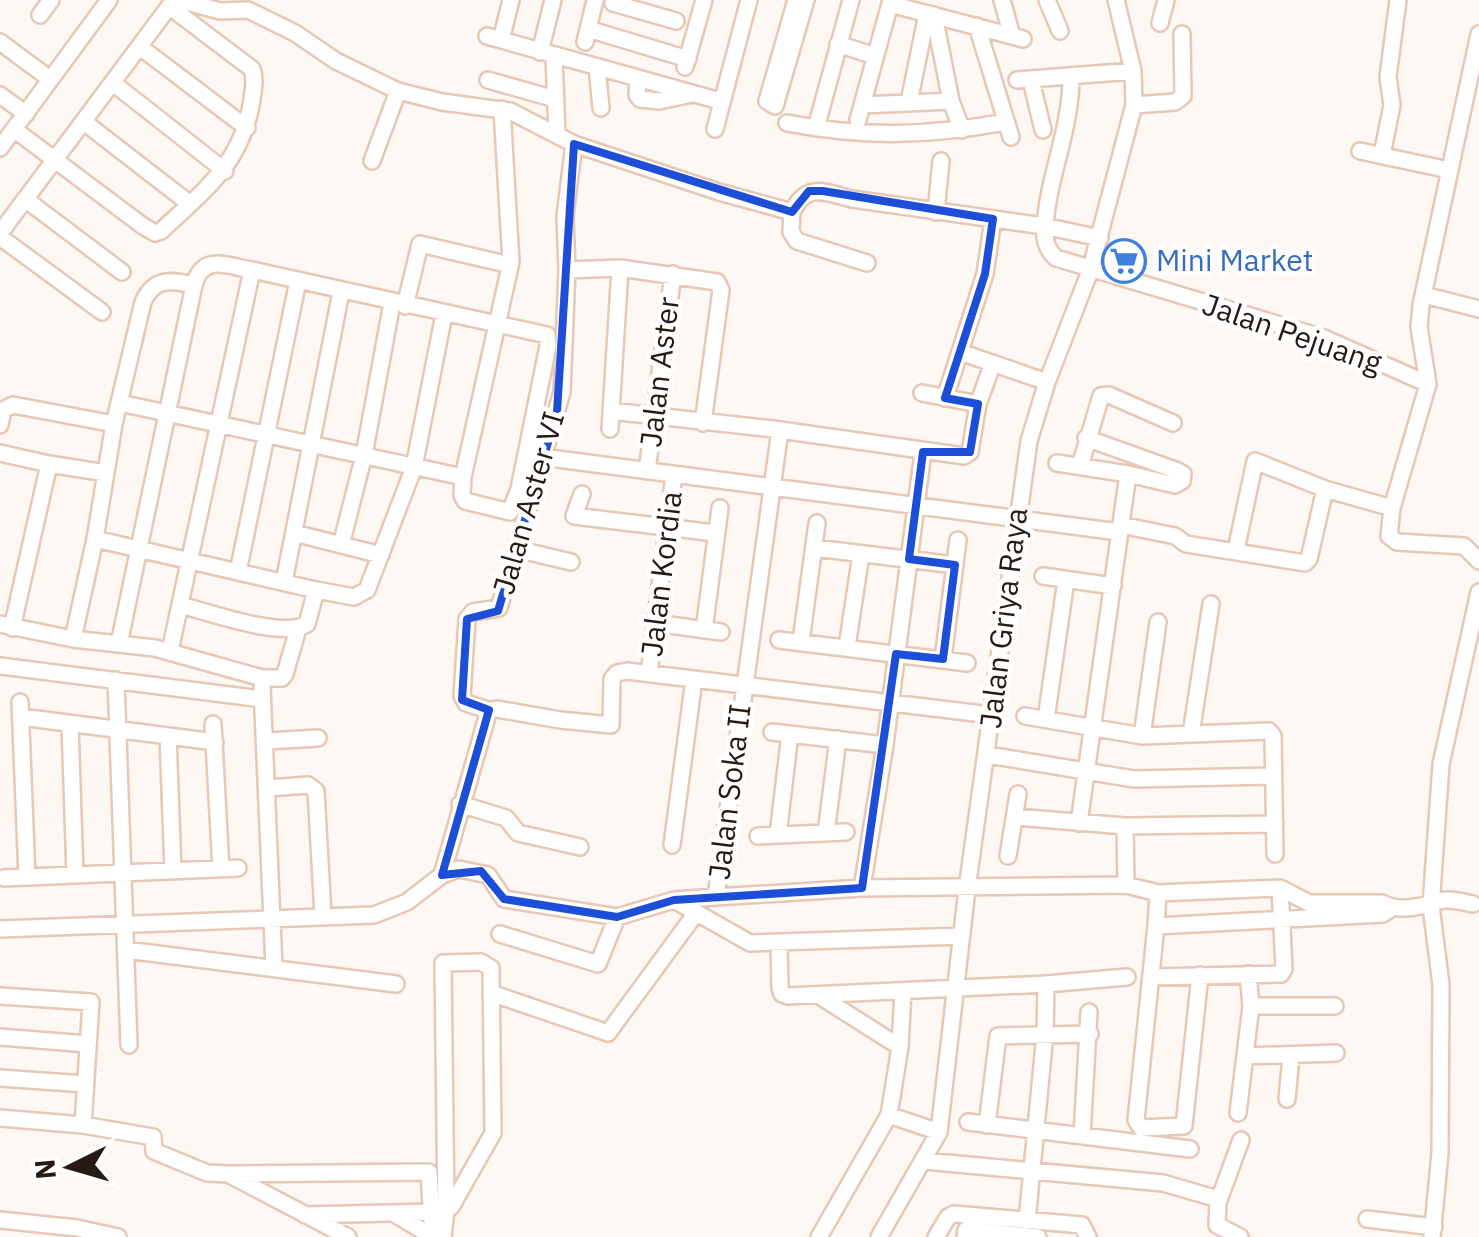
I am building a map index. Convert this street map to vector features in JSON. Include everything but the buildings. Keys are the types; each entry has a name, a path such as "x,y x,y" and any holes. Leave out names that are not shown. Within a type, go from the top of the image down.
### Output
{"street":[{"path":"40,15 51,0"},
{"path":"1,146 109,0"},
{"path":"511,0 494,38 720,101"},
{"path":"553,0 547,54 557,134"},
{"path":"596,0 586,36 622,40 686,63 704,0"},
{"path":"715,129 749,0"},
{"path":"796,0 771,103 806,0"},
{"path":"816,128 851,0"},
{"path":"908,102 936,16 951,0"},
{"path":"946,101 908,102 860,113 891,2 1017,38 1002,0"},
{"path":"1047,0 1060,31"},
{"name":"Jalan Griya Raya","path":"879,1237 939,1132 967,889 1029,441 1046,382 1090,270 1134,106 1133,71 1116,0"},
{"path":"1160,23 1166,0"},
{"path":"1382,155 1392,105 1388,76 1398,0"},
{"path":"102,312 0,235 175,2"},
{"path":"175,2 220,11 248,10 295,32 336,61 398,91 442,102 502,109 574,144 792,212"},
{"path":"15,130 151,232 161,231 224,171 247,128 255,79 252,69 175,2"},
{"path":"613,3 668,19 651,49"},
{"path":"622,40 632,9"},
{"path":"936,16 946,101 942,133"},
{"path":"787,123 868,135 1008,130 977,26"},
{"path":"1134,106 1174,102 1183,96 1182,34"},
{"path":"1479,34 1473,92 1449,170 1419,327 1428,384 1392,508 1391,540 1464,546 1479,560"},
{"path":"0,42 50,79"},
{"path":"838,44 875,56"},
{"path":"140,47 247,128"},
{"path":"597,67 600,108"},
{"path":"1043,130 1024,80 1133,71"},
{"path":"1044,226 1071,105 1071,77"},
{"path":"488,80 555,99"},
{"path":"113,84 224,171"},
{"path":"372,161 398,91"},
{"path":"0,94 26,114"},
{"path":"946,101 962,130"},
{"path":"119,644 194,284 204,265 252,270 341,292 496,326 548,336 516,503 510,512 466,501 462,495 463,477 496,326 510,265 512,244 502,109"},
{"path":"84,122 190,204"},
{"name":"Jalan Aster VI","path":"487,711 466,703 462,696 467,619 473,612 498,608 562,392 567,270 564,216 574,144"},
{"path":"1360,151 1449,170"},
{"path":"936,212 941,161"},
{"path":"867,263 797,242 791,232 792,212 798,199 810,191 1100,238"},
{"path":"25,199 122,272"},
{"path":"945,398 986,274 992,219"},
{"name":"Jalan Pejuang","path":"1044,226 1050,252 1062,262 1324,338 1428,384"},
{"path":"341,546 399,304 420,244 510,265"},
{"path":"567,270 620,268 713,280 720,285 704,415"},
{"path":"610,430 620,268"},
{"path":"170,651 252,270"},
{"name":"Jalan Aster","path":"647,471 673,274"},
{"path":"73,639 139,314 148,291 162,281 194,284"},
{"path":"238,572 298,281"},
{"path":"284,582 341,292"},
{"path":"1424,295 1479,309"},
{"path":"95,539 316,590 354,597 362,594 367,590 414,466 444,314"},
{"path":"960,352 1046,382"},
{"path":"611,410 656,417 723,416 728,426 924,452 969,454 978,404 993,364"},
{"path":"922,393 978,404"},
{"path":"1080,466 1098,398 1109,396 1173,423"},
{"path":"120,403 463,477"},
{"path":"0,426 3,410 13,405 114,424"},
{"name":"Jalan Soka II","path":"716,897 780,430"},
{"path":"1057,463 1180,484 1183,477 1178,471 1086,438"},
{"path":"862,888 924,452"},
{"path":"0,453 106,473"},
{"path":"542,457 1120,528 1175,536 1186,544 1308,562 1326,488"},
{"path":"1236,550 1255,461 1392,508"},
{"path":"49,464 6,626 170,651 262,678 282,678 298,629"},
{"name":"Jalan Kordia","path":"649,674 674,474"},
{"path":"1079,823 1128,474"},
{"path":"582,494 574,516 715,533"},
{"path":"704,630 720,508"},
{"path":"800,642 817,523"},
{"path":"294,533 381,555"},
{"path":"943,658 958,540"},
{"path":"516,548 572,562"},
{"path":"815,548 955,565"},
{"path":"847,647 861,554"},
{"path":"1043,576 1112,586"},
{"path":"1046,720 1066,580"},
{"path":"180,605 280,629 298,629 307,624 316,590"},
{"path":"1367,1219 1433,1232 1440,1154 1441,986 1431,906 1440,764 1479,592"},
{"path":"1190,734 1210,604"},
{"path":"1142,736 1158,622"},
{"path":"655,623 721,632"},
{"path":"779,640 968,662"},
{"path":"0,666 262,693 274,968"},
{"path":"442,875 487,711 497,709 611,724 614,675 626,672 991,715"},
{"path":"116,680 130,1045"},
{"path":"672,845 694,680"},
{"path":"27,877 20,710 70,724 215,742"},
{"path":"1025,716 1142,736 1269,730 1273,736 1275,854"},
{"path":"70,724 75,875"},
{"path":"4,878 229,869 213,724"},
{"path":"772,732 885,745"},
{"path":"778,835 790,734"},
{"path":"168,736 173,871"},
{"path":"266,742 318,738"},
{"path":"826,833 838,740"},
{"path":"988,754 1134,779 1274,776"},
{"path":"268,788 308,786 316,792 323,915"},
{"path":"1008,856 1018,794"},
{"path":"460,804 506,818 518,833 580,847"},
{"path":"1015,818 1125,826 1275,824"},
{"path":"1125,826 1126,884"},
{"path":"758,836 846,832"},
{"path":"0,928 382,912 416,897 442,875 459,869 482,871 504,899 617,917 674,900 716,897 862,888 1126,884 1158,893 1280,888 1309,911"},
{"path":"1152,976 1283,972 1280,888"},
{"path":"1158,893 1136,1120 1141,1128 1179,1129 1185,1123 1200,975"},
{"path":"674,900 746,942 779,945 962,936"},
{"path":"1156,926 1282,920 1309,911 1382,903 1392,908 1431,906 1442,900 1473,904"},
{"path":"491,993 608,1032 696,913"},
{"path":"500,934 598,964 617,917"},
{"path":"779,945 782,994 788,996 1128,977"},
{"path":"126,950 396,984"},
{"path":"306,1215 438,1211 451,1206 493,1133 490,968 481,962 443,962 438,1211 433,1237 393,1213"},
{"path":"1238,1113 1251,1006 1248,974"},
{"path":"1027,1221 1046,984"},
{"path":"819,1237 890,1116 904,991"},
{"path":"818,995 900,1046"},
{"path":"0,996 91,1002 83,1125"},
{"path":"1251,1006 1334,1006"},
{"path":"1082,1136 1090,1012"},
{"path":"986,1125 998,1036 1090,1034"},
{"path":"0,1037 88,1044"},
{"path":"1246,1056 1336,1054"},
{"path":"1287,1099 1291,1056"},
{"path":"0,1078 86,1084"},
{"path":"890,1116 939,1132"},
{"path":"0,1118 83,1125 153,1137 154,1152 207,1172 430,1172 443,1237"},
{"path":"968,1122 1190,1149"},
{"path":"1240,1237 1217,1225 1219,1200 1241,1140"},
{"path":"925,1161 1163,1183 1219,1200"},
{"path":"228,1174 348,1237"},
{"path":"936,1237 954,1214 1082,1225 1088,1237"},
{"path":"0,1220 77,1228 118,1237"},
{"path":"965,1237 966,1230 1038,1237"}],"highlighted area":[{"path":"574,144 792,212 809,191 823,191 993,219 985,274 945,398 978,404 970,452 923,452 909,559 955,565 943,659 896,654 862,888 674,900 617,917 504,899 481,871 442,875 489,710 462,700 467,619 498,611 557,412"}],"place":[{"name":"Mini Market","path":"1124,261"}]}
